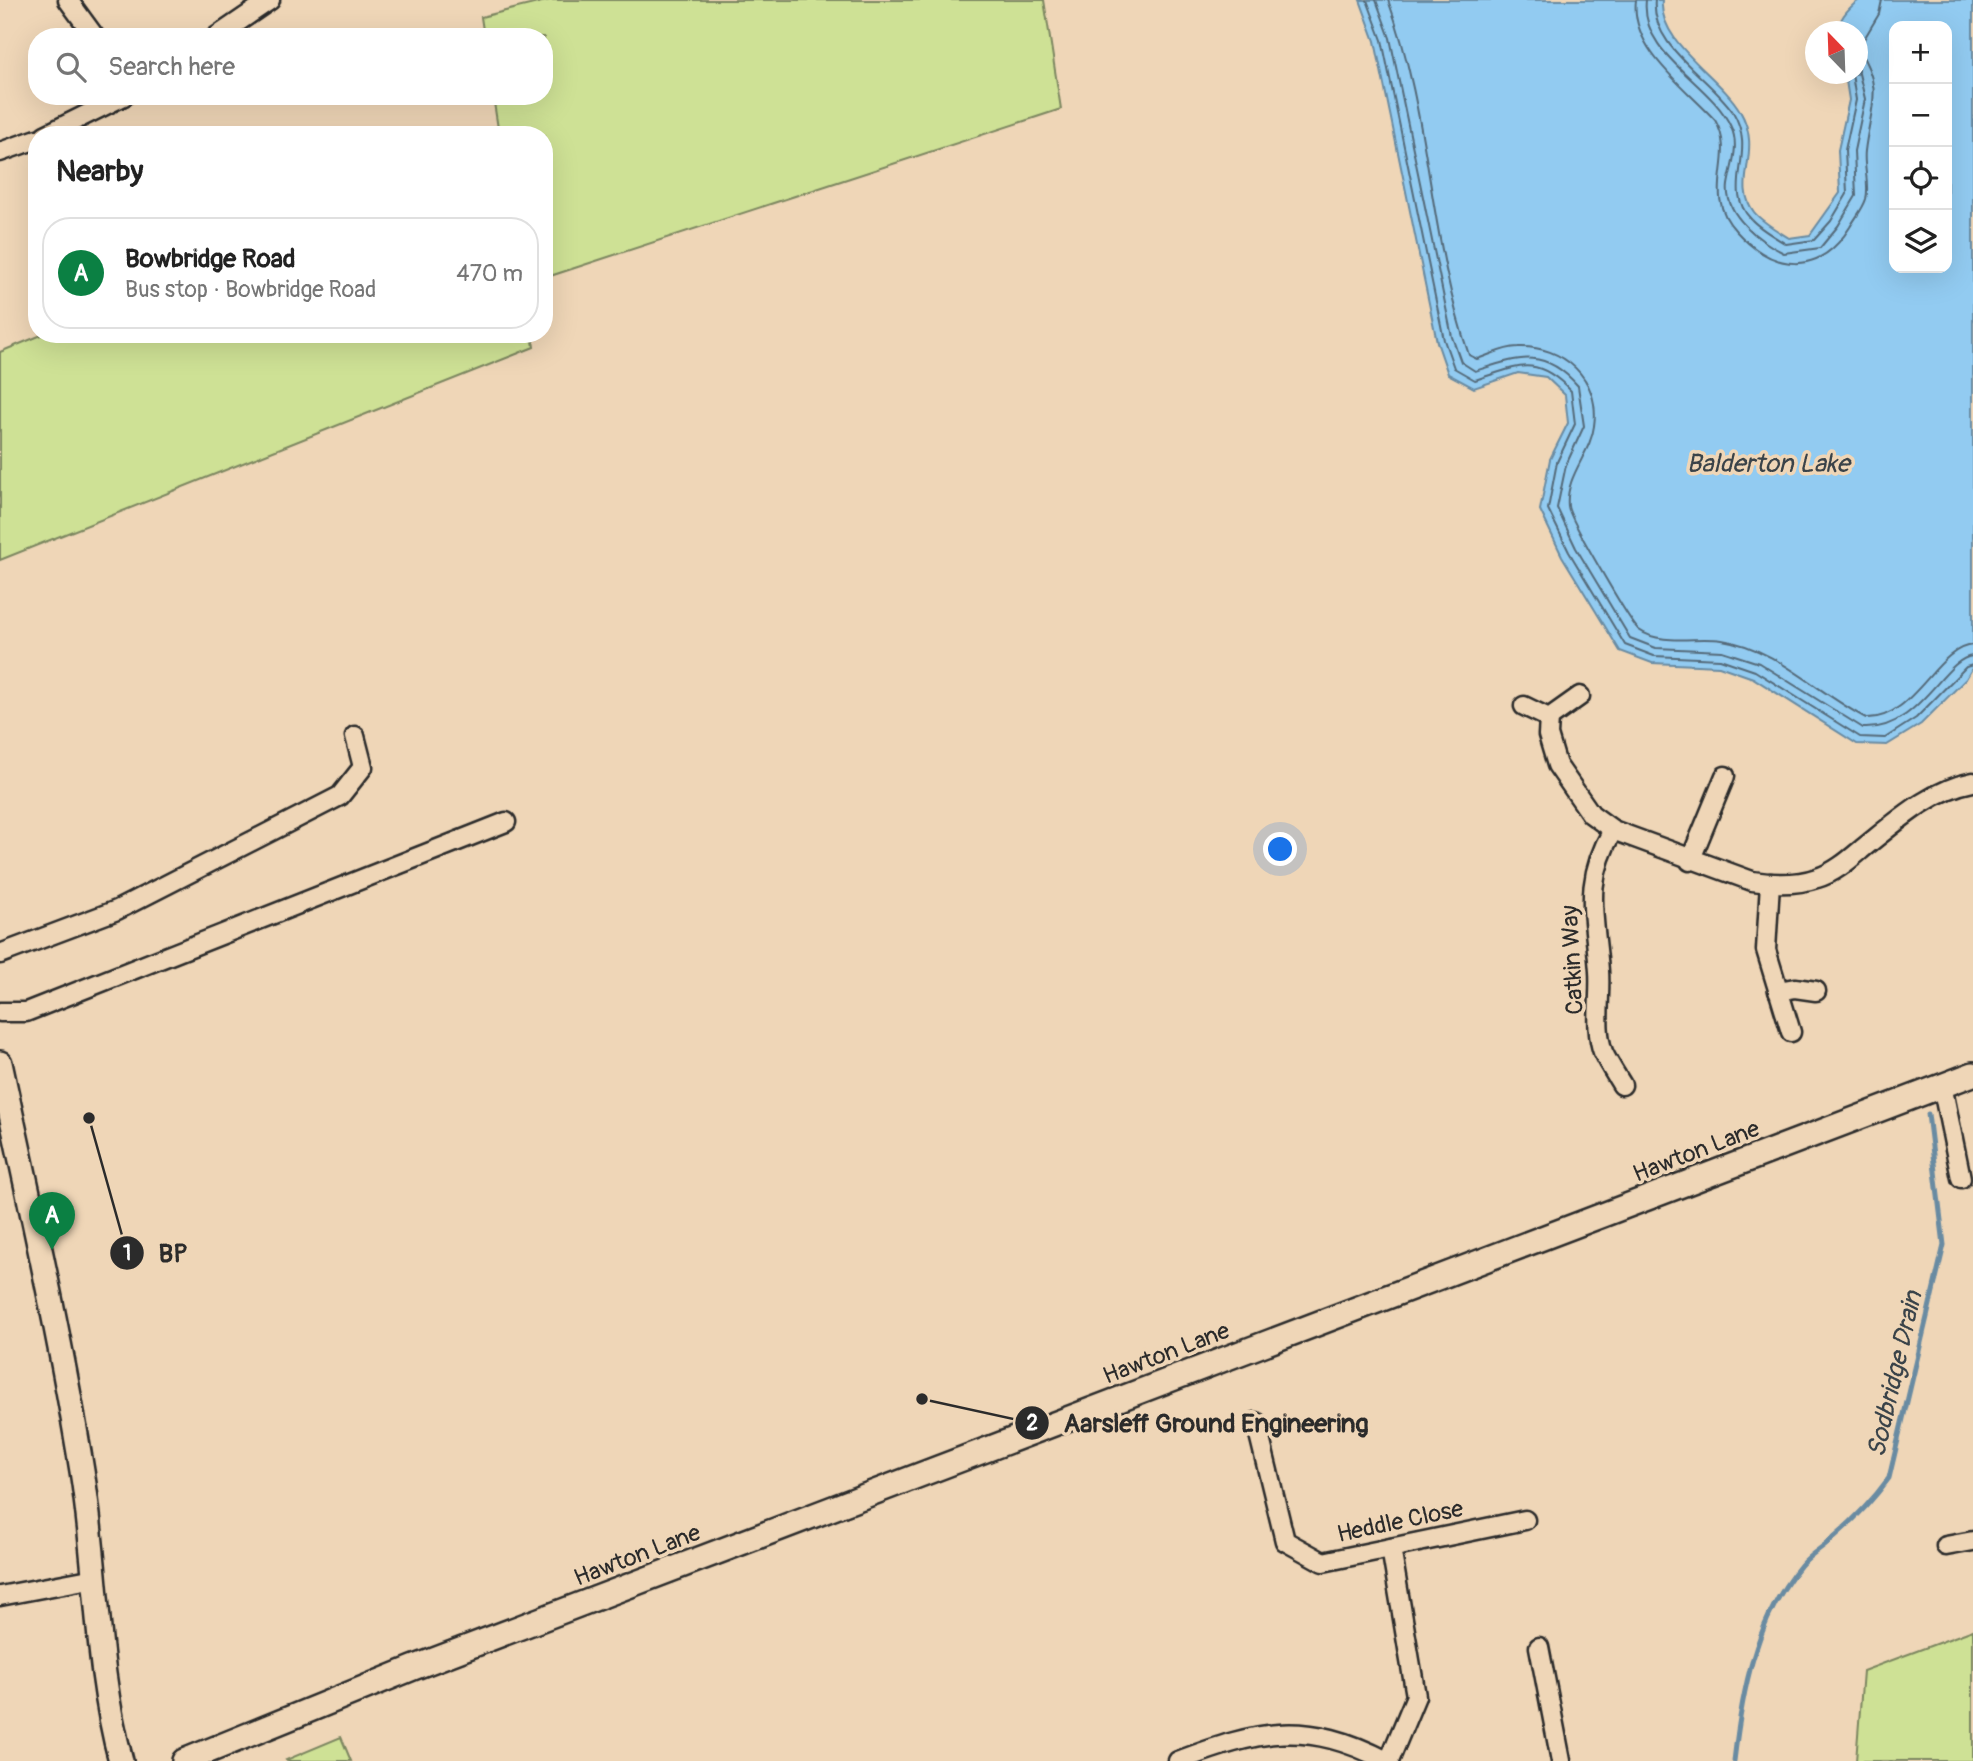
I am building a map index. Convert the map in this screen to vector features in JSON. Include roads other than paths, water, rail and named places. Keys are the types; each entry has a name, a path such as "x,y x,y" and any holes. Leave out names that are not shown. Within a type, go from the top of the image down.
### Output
{"street":[{"path":"68,0 88,28"},
{"path":"229,28 270,0"},
{"path":"63,126 106,105"},
{"path":"0,152 28,142"},
{"path":"1549,718 1580,696"},
{"path":"1524,706 1549,718"},
{"path":"1549,718 1548,735 1557,765 1591,814 1613,830 1690,861 1740,878 1770,883 1819,878 1848,860 1922,804 1955,785 1973,782"},
{"path":"0,954 117,910 340,796 363,767 355,736"},
{"path":"1690,861 1725,776"},
{"path":"0,1012 26,1012 506,822"},
{"name":"Catkin Way","path":"1613,830 1603,848 1592,883 1592,925 1599,971 1603,1051 1622,1085"},
{"path":"1770,883 1766,950 1791,1032"},
{"path":"1778,991 1795,988 1816,990"},
{"path":"0,1063 83,1473 107,1701 121,1761"},
{"name":"Hawton Lane","path":"184,1761 413,1668 1973,1074"},
{"path":"1942,1085 1961,1178"},
{"name":"Heddle Close","path":"1256,1422 1285,1541 1323,1562 1525,1520"},
{"path":"1947,1546 1973,1541"},
{"path":"1178,1761 1254,1735 1310,1733 1338,1739 1388,1761 1416,1696 1391,1548"},
{"path":"0,1596 95,1578"},
{"path":"1539,1647 1561,1761"}],"water":[{"name":"Balderton Lake","path":"1360,0 1662,0 1663,16 1670,31 1731,98 1747,126 1749,153 1745,189 1748,201 1761,219 1789,238 1810,235 1840,193 1838,150 1849,100 1847,84 1868,84 1868,21 1841,21 1845,14 1859,0 1973,0 1973,667 1966,679 1921,724 1887,745 1857,744 1753,678 1719,666 1652,663 1620,651 1562,556 1540,510 1550,459 1568,423 1565,395 1546,377 1518,373 1474,388 1448,374 1437,342 1375,41"}],"waterway":[{"name":"Sodbridge Drain","path":"1734,1761 1741,1709 1753,1658 1772,1609 1801,1565 1856,1516 1889,1478 1944,1245 1928,1114"}],"place":[{"name":"BP","path":"89,1118"},
{"name":"Bowbridge Road","path":"52,1250"},
{"name":"Aarsleff Ground Engineering","path":"922,1399"}]}
